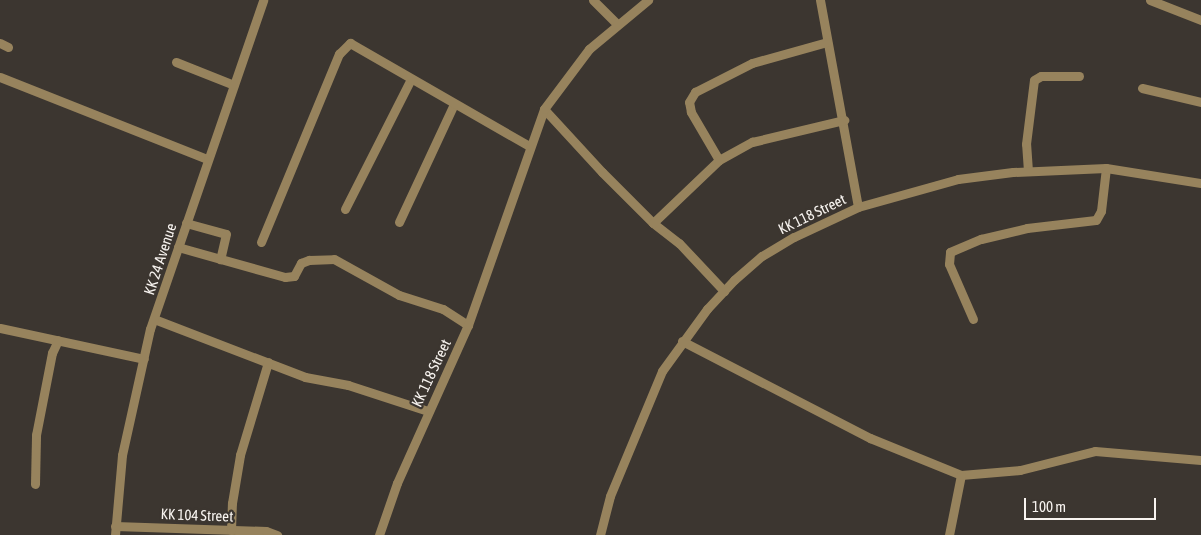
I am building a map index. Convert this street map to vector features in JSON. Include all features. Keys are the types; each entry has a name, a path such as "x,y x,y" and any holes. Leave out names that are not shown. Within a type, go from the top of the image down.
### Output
{"street":[{"name":"KK 24 Avenue","path":"115,530 122,455 154,319 207,159 264,0"},
{"path":"593,0 617,24"},
{"name":"KK 118 Street","path":"379,535 428,411 468,325 529,146 544,109 589,49 648,0"},
{"path":"820,0 844,120 858,207"},
{"path":"1150,0 1201,20"},
{"path":"719,160 691,112 689,102 696,92 752,62 827,42"},
{"path":"261,242 345,45 356,45 411,79 529,146"},
{"path":"176,62 234,86"},
{"path":"1028,171 1026,144 1034,80 1041,76 1079,76"},
{"path":"0,77 207,159"},
{"path":"345,209 411,79"},
{"path":"1142,88 1201,102"},
{"path":"399,222 454,104"},
{"path":"544,109 654,223 680,243 724,291"},
{"path":"654,223 719,160 752,142 844,120"},
{"path":"973,318 949,264 950,252 981,239 1027,228 1096,220 1101,211 1106,168"},
{"name":"KK 118 Street","path":"600,535 610,496 648,400 662,371 682,341 724,291 762,256 858,207 958,178 1028,171 1106,168 1201,183"},
{"path":"186,223 226,234 220,259"},
{"path":"178,247 291,278 301,263 308,260 334,259 399,295 443,309 468,325"},
{"path":"154,319 305,377 348,384 428,411"},
{"path":"0,328 144,359"},
{"path":"35,484 36,435 52,353 58,340"},
{"path":"682,341 870,438 961,475 1020,470 1095,452 1201,460"},
{"path":"231,530 232,503 240,455 268,362"},
{"path":"949,535 961,475"},
{"name":"KK 104 Street","path":"115,530 206,532 231,530 277,535"}]}
